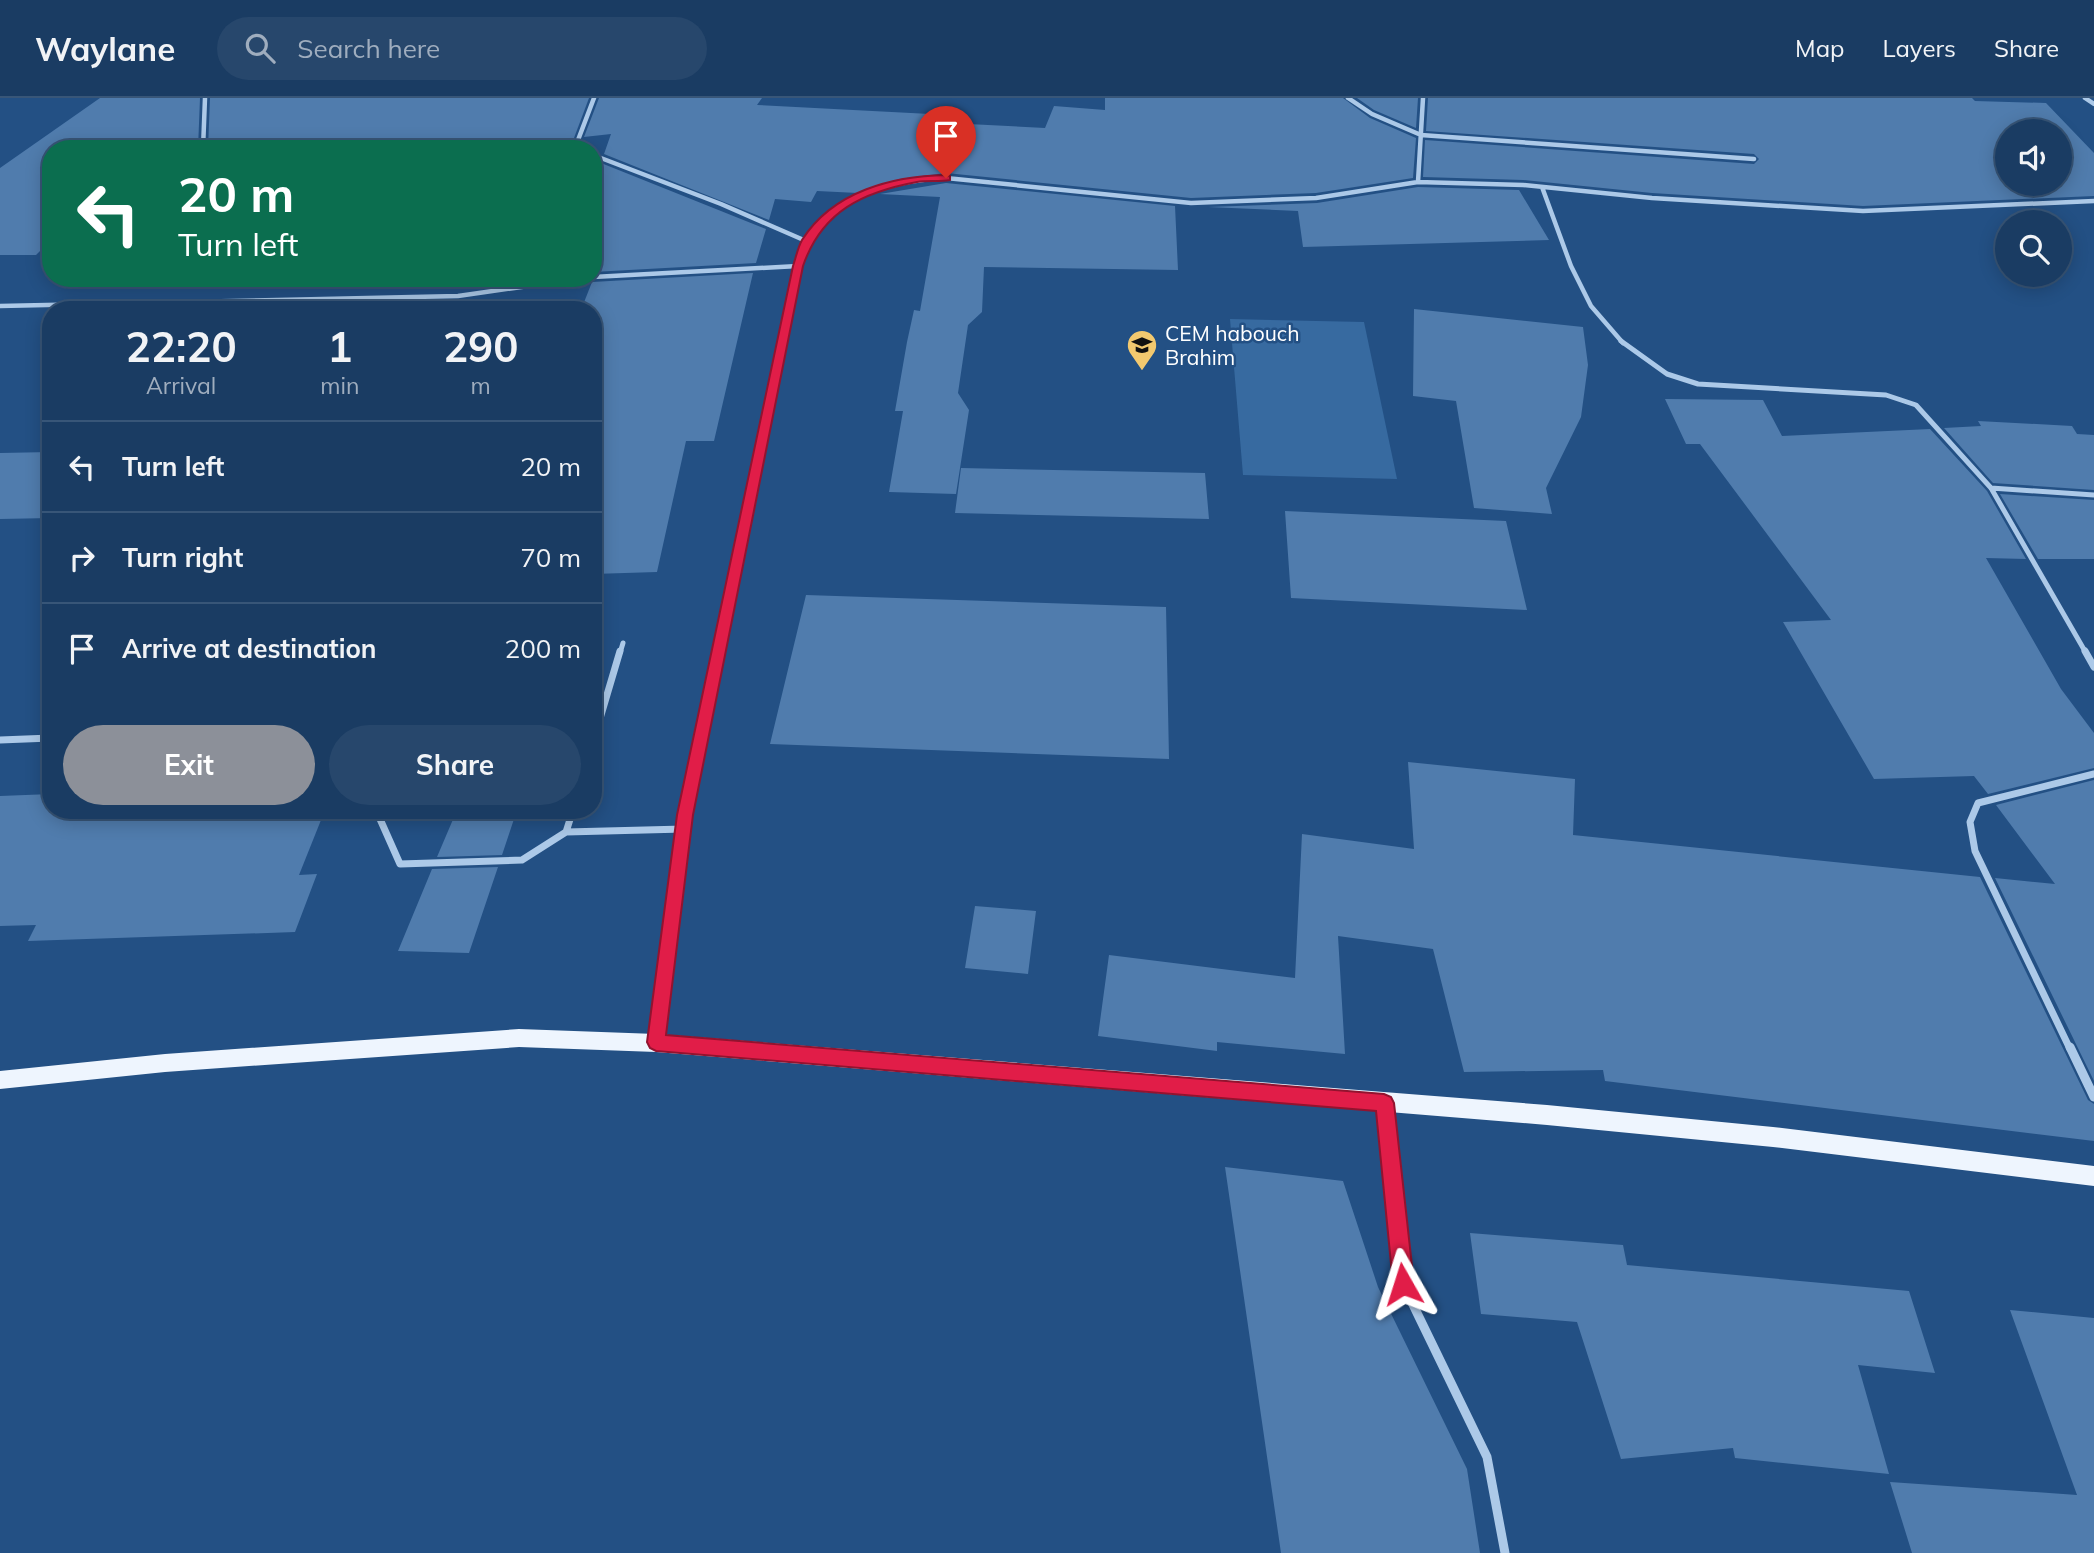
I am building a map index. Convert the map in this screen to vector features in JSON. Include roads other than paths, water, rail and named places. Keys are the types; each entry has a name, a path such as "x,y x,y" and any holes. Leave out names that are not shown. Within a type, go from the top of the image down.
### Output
{"main road":[{"path":"0,1080 165,1063 519,1038 656,1042 1760,1135 2094,1176"}],"street":[{"path":"203,140 205,98"},
{"path":"578,140 594,98"},
{"path":"1348,98 1372,114 1421,135 1754,159"},
{"path":"1418,182 1423,98"},
{"path":"2085,98 2094,104"},
{"path":"602,158 721,204 806,241"},
{"path":"656,1042 684,829 798,266 806,241 829,216 868,190 920,178 983,181 1191,204 1306,199 1418,182 1542,187 1679,200 1863,211 2094,201"},
{"path":"1542,187 1572,267 1591,306 1615,335 1648,362 1675,377 1698,384 1902,398 1916,405 1991,488 2094,667"},
{"path":"602,277 798,266"},
{"path":"229,301 458,296 521,287"},
{"path":"0,306 42,305"},
{"path":"1991,488 2094,495"},
{"path":"602,712 623,643"},
{"path":"0,740 42,738"},
{"path":"2094,774 1978,803 1970,813 1968,827 1987,880 2094,1097"},
{"path":"380,819 401,864 522,860 566,832 684,829"},
{"path":"566,832 570,819"},
{"path":"1384,1103 1403,1284 1487,1457 1505,1553"}],"place":[{"name":"CEM habouch Brahim","path":"1142,372"}]}
